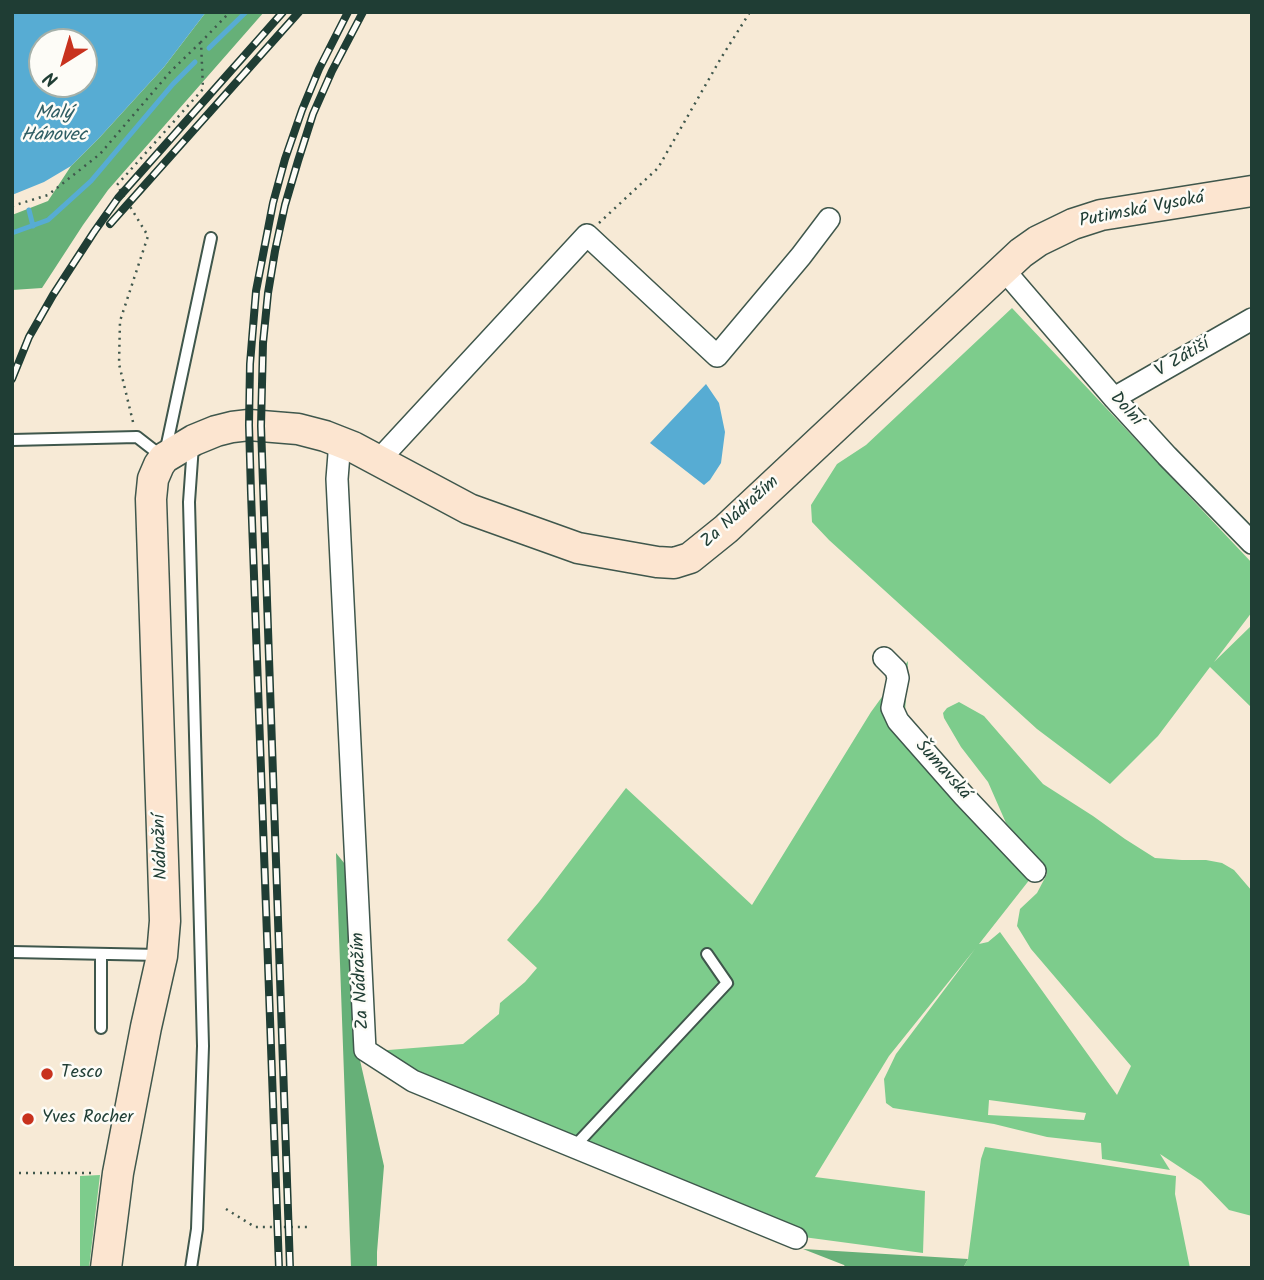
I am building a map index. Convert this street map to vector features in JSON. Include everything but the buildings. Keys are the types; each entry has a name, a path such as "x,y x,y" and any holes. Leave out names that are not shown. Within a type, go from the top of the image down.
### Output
{"main road":[{"name":"Putimská Vysoká","path":"1004,270 1038,241 1073,224 1101,215 1252,191"},
{"name":"Za Nádražím","path":"194,440 216,431 249,425 298,429 340,441 469,509 578,548 657,562 674,562 690,558 736,520 1004,270"},
{"path":"164,458 194,440"},
{"name":"Nádražní","path":"106,1268 118,1172 162,956 164,921 151,499 153,479 164,458"}],"street":[{"path":"378,461 587,234 717,356 829,219"},
{"name":"Dolní","path":"1004,270 1114,398 1252,543"},
{"name":"V Zátiší","path":"1114,398 1252,319"},
{"name":"Za Nádražím","path":"340,441 337,479 365,1050 413,1081 796,1238"},
{"name":"Šumavská","path":"884,658 896,670 898,678 892,708 898,721 1035,872"}],"lane":[{"path":"12,440 137,437 164,458 211,238"},
{"path":"191,1268 197,1229 203,1046 189,502 194,440"},
{"path":"12,952 162,956"},
{"path":"101,954 101,1028"},
{"path":"575,1147 727,983 707,954"}],"path":[{"path":"12,206 48,195 100,154 171,71 230,12"},
{"path":"587,234 659,169 750,12"},
{"path":"137,437 118,364 120,321 148,236 117,185 203,89 201,42"},
{"path":"12,1173 103,1173"},
{"path":"226,1209 255,1227 307,1227"}],"green space":[{"path":"206,12 264,12 108,190 42,288 12,290 12,215 48,201 71,166 164,67"},
{"path":"1012,308 1252,563 1252,612 1214,662 1252,625 1252,708 1210,667 1158,736 1110,784 1037,729 812,522 811,505 837,464 866,445"},
{"path":"908,661 905,713 1034,874 979,944 988,942 1000,932 1117,1095 1131,1066 1031,949 1017,926 1020,909 1037,893 1047,874 1044,867 1006,823 988,782 961,747 943,713 959,702 984,716 1043,784 1155,858 1222,863 1234,870 1252,891 1252,1216 1229,1210 1201,1181 1160,1154 1170,1170 1102,1159 1101,1143 1047,1137 994,1124 893,1108 886,1103 884,1079 896,1054 975,949 889,1056 815,1177 925,1191 923,1253 781,1234 454,1099 376,1051 463,1044 499,1014 500,1003 537,968 507,940 626,788 752,905 871,712","holes":["989,1100 1086,1113 1084,1120 988,1115"]},
{"path":"336,853 349,869 357,1047 384,1166 377,1268 351,1268"},
{"path":"985,1147 1176,1176 1175,1194 1190,1268 963,1268 968,1259 981,1159"},
{"path":"100,1175 89,1268 80,1268 80,1176"},
{"path":"803,1249 968,1259 963,1268 846,1268"}],"water":[{"name":"Malý Hánovec","path":"12,12 206,12 164,67 100,137 71,166 44,182 12,195"},
{"path":"706,384 719,403 725,432 721,463 704,485 650,443"}],"waterway":[{"path":"209,48 246,12"},
{"path":"12,233 48,220 91,181 195,62"},
{"path":"29,210 33,226"}],"railway":[{"path":"12,379 29,337 53,295 118,198 283,12"},
{"path":"110,224 299,12"},
{"path":"279,1268 251,493 250,364 256,291 273,203 285,159 319,69 348,12"},
{"path":"290,1268 261,426 263,343 275,251 298,161 313,114 363,12"}],"place":[{"name":"Tesco","path":"47,1074"},
{"name":"Yves Rocher","path":"28,1119"}]}
